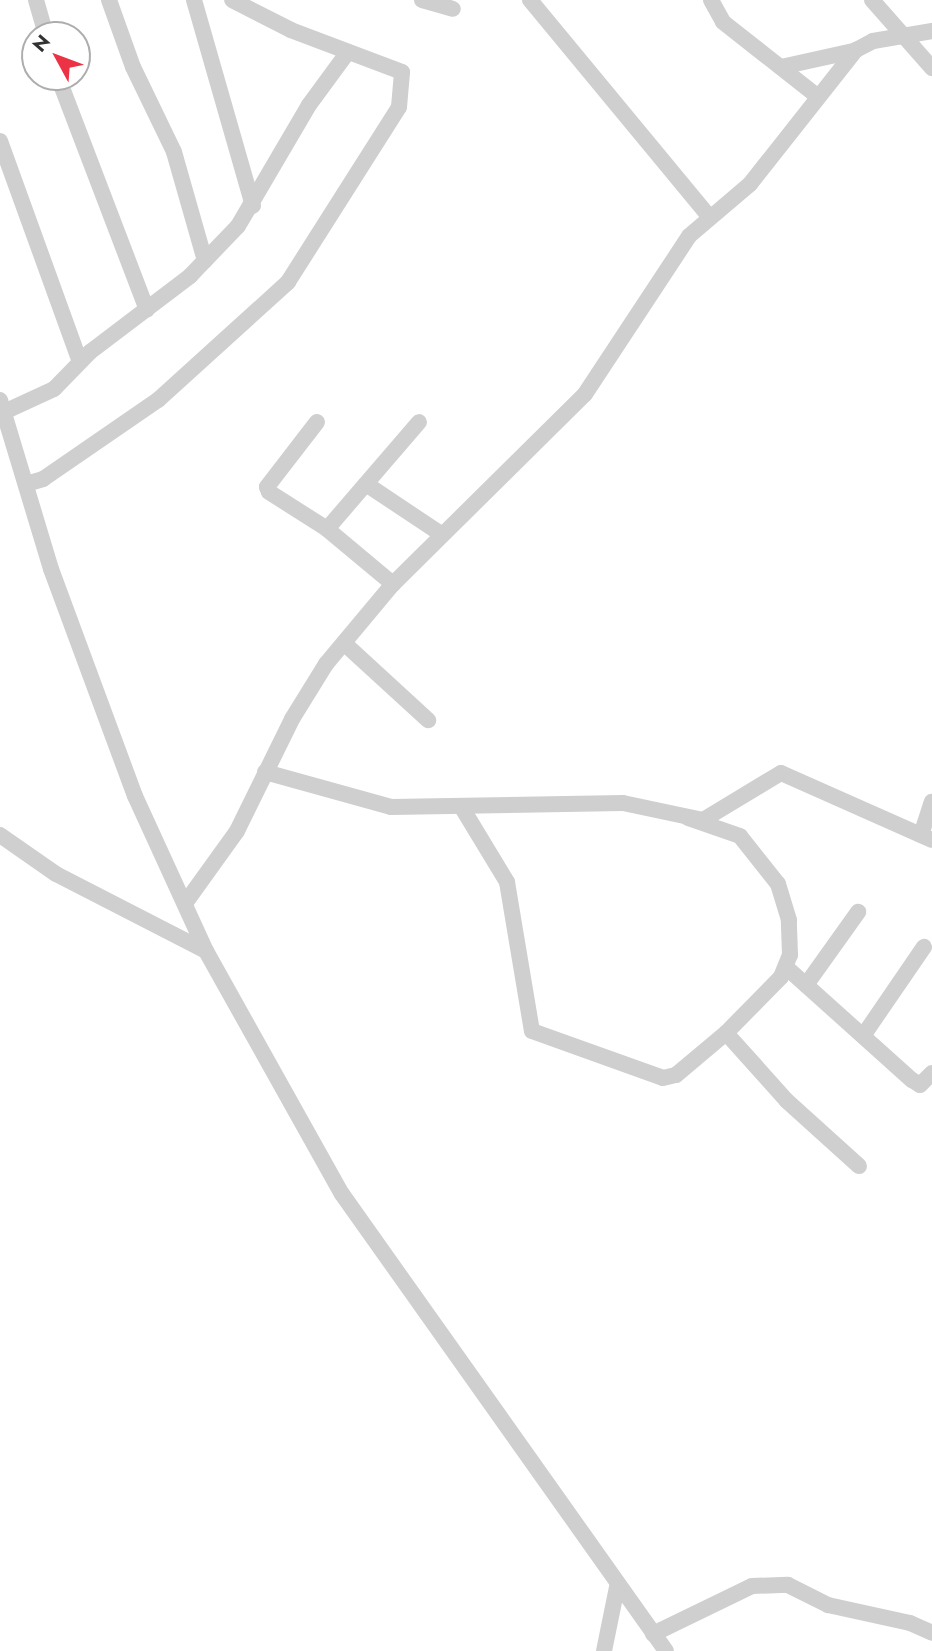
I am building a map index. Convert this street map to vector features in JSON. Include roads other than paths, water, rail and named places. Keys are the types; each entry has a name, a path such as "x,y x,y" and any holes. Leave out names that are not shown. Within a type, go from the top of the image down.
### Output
{"street":[{"path":"36,0 42,21"},
{"path":"109,0 128,57 174,152 205,261"},
{"path":"194,0 253,205"},
{"path":"26,484 43,479 158,400 232,338 301,265 399,104 402,72 348,52 232,0"},
{"path":"422,0 453,9"},
{"path":"530,0 709,216"},
{"path":"711,0 723,22 817,96"},
{"path":"872,0 932,68"},
{"path":"781,68 856,50 904,34 932,31"},
{"path":"186,902 237,831 292,719 345,643 393,584 441,534 585,394 663,270 709,216 750,184 856,50"},
{"path":"348,52 309,105 253,205 205,261 80,362 54,389 2,406 51,569 135,796 186,902 206,951 342,1194 617,1587 666,1651"},
{"path":"63,91 147,310"},
{"path":"0,141 80,362"},
{"path":"317,422 267,487 327,530 393,584"},
{"path":"327,530 419,422"},
{"path":"366,484 441,534"},
{"path":"345,643 428,720"},
{"path":"265,772 373,804 461,806 624,803 688,818 740,836 778,884 789,920 787,968 726,1033 676,1075 663,1078 532,1031 507,882 461,806"},
{"path":"688,818 711,818 762,780 781,773 927,837 932,802"},
{"path":"1,836 87,891 206,951"},
{"path":"806,985 858,912"},
{"path":"863,1036 924,947"},
{"path":"787,968 920,1085 932,1073"},
{"path":"726,1033 787,1101 859,1166"},
{"path":"653,1634 752,1586 788,1585 828,1605 910,1623 932,1633"},
{"path":"604,1651 617,1587"}]}
